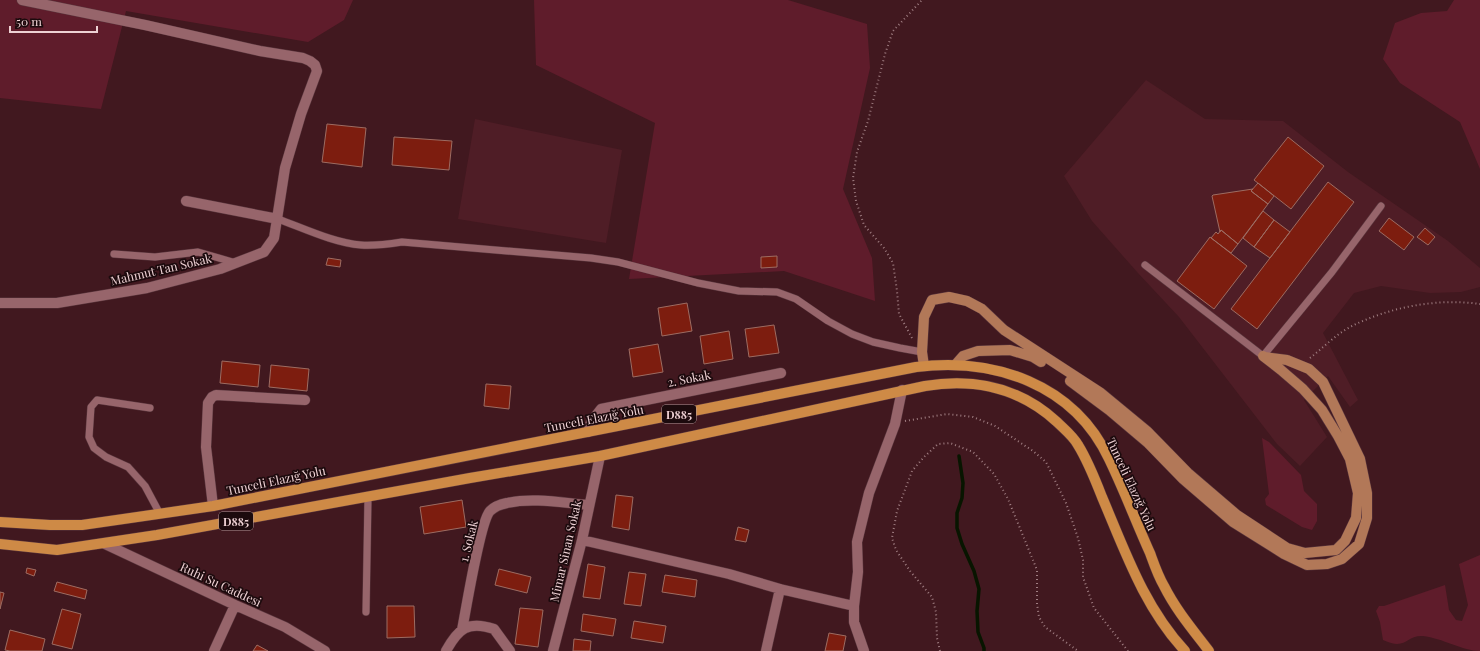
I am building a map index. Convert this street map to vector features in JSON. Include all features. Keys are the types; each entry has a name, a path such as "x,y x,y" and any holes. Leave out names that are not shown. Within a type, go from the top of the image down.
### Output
{"main road":[{"name":"Tunceli Elazığ Yolu","path":"0,522 82,525 213,506 924,366 956,364 980,366 1003,371 1025,379 1047,390 1057,396 1080,416 1094,434 1108,457 1164,586 1185,620 1209,651"},
{"name":"D885","path":"0,544 57,550 157,536 470,478 600,456 902,390 945,383 972,384 996,389 1017,396 1038,406 1061,426 1077,443 1090,467 1142,590 1156,615 1185,651"}],"street":[{"name":"Mahmut Tan Sokak","path":"0,304 57,303 147,288 220,269 264,252 274,238 285,168 301,114 317,71 310,61 303,58 260,51 145,25 22,0"},
{"path":"186,201 278,219"},
{"path":"924,366 922,352 924,317 932,300 949,297 967,301 982,309 1004,330 1100,393 1147,430 1188,473 1237,515 1287,548 1305,553 1336,550 1345,541 1356,518 1358,493 1350,459 1322,410 1303,389 1263,356"},
{"path":"956,364 963,356 978,351 1010,350 1033,357 1069,380 1109,410 1148,443 1182,479 1233,522 1284,554 1307,565 1327,564 1342,559 1358,544 1367,518 1367,493 1360,459 1323,382 1309,369 1287,360 1263,356"},
{"name":"2. Sokak","path":"588,432 591,422 601,409 782,373"},
{"path":"864,651 854,622 854,606 858,572 857,542 869,493 895,424 902,390"},
{"path":"213,506 206,447 208,403 212,397 216,395 306,400"},
{"name":"Mimar Sinan Sokak","path":"553,651 582,540 600,456"},
{"name":"1. Sokak","path":"462,630 479,546 484,525 490,511 506,503 531,501 589,505"},
{"path":"582,540 729,574 780,590 854,606"},
{"name":"Ruhi Su Caddesi","path":"105,544 285,627 325,651"},
{"path":"766,651 780,590"},
{"path":"214,651 235,605"},
{"path":"446,651 456,634 471,626 478,625 494,628 510,651"}],"lane":[{"path":"1145,266 1263,356 1332,272 1381,206"},
{"path":"278,219 337,240 361,245 382,245 402,242 592,258 618,262 711,286 739,291 777,292 796,299 828,321 852,334 873,342 922,352"},
{"path":"114,254 154,257 198,252 236,263"},
{"path":"150,408 97,400 91,407 89,437 94,448 106,457 128,467 145,486 160,514"},
{"path":"366,612 368,498"}],"path":[{"path":"922,0 893,31 885,54 868,121 857,152 853,178 856,200 864,225 884,248 893,263 897,291 898,314 907,331 922,352"},
{"path":"1299,365 1351,327 1396,309 1450,302 1480,304"},
{"path":"895,424 947,414 973,417 995,426 1033,451 1046,462 1066,503 1078,538 1083,560 1083,577 1094,608 1128,651"},
{"path":"940,651 937,638 936,612 932,597 910,571 896,550 892,538 897,511 912,471 938,444 950,443 973,452 994,474 1008,499 1037,570 1037,604 1039,617 1045,627 1078,651"}],"shaded area":[{"path":"0,0 353,0 344,20 308,42 126,11 101,109 0,98"},
{"path":"534,0 788,0 867,24 870,68 843,189 872,258 875,301 784,271 629,279 655,123 536,65"},
{"path":"1454,0 1480,0 1480,169 1460,122 1400,83 1383,59 1395,23 1421,13 1447,11"},
{"path":"1146,80 1205,119 1283,121 1348,172 1448,241 1480,268 1480,287 1461,292 1430,293 1381,286 1354,293 1323,333 1358,400 1350,407 1328,376 1304,400 1327,437 1300,466 1277,444 1179,317 1092,221 1064,176"},
{"path":"475,119 622,150 606,243 458,219"},
{"path":"1262,438 1269,442 1301,475 1304,491 1317,504 1317,521 1312,530 1302,527 1266,505 1265,499 1269,494"},
{"path":"1480,555 1480,651 1467,649 1438,639 1423,636 1417,636 1397,644 1383,640 1380,622 1376,611 1379,606 1384,606 1445,585 1449,610 1456,620 1462,621 1468,605 1459,564"}],"building":[{"path":"327,124 366,128 362,167 322,162"},
{"path":"394,137 452,141 449,170 392,165"},
{"path":"1288,137 1324,166 1291,209 1254,180"},
{"path":"1328,182 1354,202 1257,329 1231,309"},
{"path":"1258,183 1274,196 1268,204 1251,191"},
{"path":"1253,189 1251,191 1268,204 1238,244 1221,230 1220,232 1212,196"},
{"path":"1263,211 1274,220 1254,247 1243,238"},
{"path":"1389,218 1414,237 1404,250 1379,231"},
{"path":"1274,220 1290,232 1270,258 1254,247"},
{"path":"1425,228 1435,237 1428,245 1417,237"},
{"path":"1221,230 1238,244 1231,253 1211,238 1216,232 1218,234"},
{"path":"1210,237 1247,266 1214,309 1177,281"},
{"path":"777,256 777,267 761,268 761,257"},
{"path":"328,258 341,260 340,267 326,265"},
{"path":"687,303 692,331 662,336 658,308"},
{"path":"774,325 779,353 749,357 745,329"},
{"path":"729,331 733,359 704,364 700,336"},
{"path":"658,344 663,372 633,377 629,349"},
{"path":"222,361 260,365 258,387 220,383"},
{"path":"271,365 309,369 307,391 269,387"},
{"path":"486,384 511,386 509,409 484,406"},
{"path":"616,495 633,497 629,530 612,527"},
{"path":"462,500 466,527 424,534 420,507"},
{"path":"738,527 749,530 746,542 735,540"},
{"path":"588,564 605,567 600,599 583,597"},
{"path":"27,568 36,570 34,576 26,573"},
{"path":"499,569 531,577 527,593 495,585"},
{"path":"629,572 646,574 641,606 624,604"},
{"path":"665,575 697,580 695,597 662,592"},
{"path":"57,582 87,590 85,599 54,591"},
{"path":"0,592 4,593 0,609"},
{"path":"387,606 414,606 415,637 387,638"},
{"path":"520,608 543,610 538,647 515,644"},
{"path":"62,609 81,614 72,649 52,644"},
{"path":"583,614 616,619 613,636 581,631"},
{"path":"634,621 666,626 663,643 631,638"},
{"path":"10,630 45,639 42,651 5,650"},
{"path":"829,633 846,636 843,651 825,651"},
{"path":"574,639 591,641 590,651 573,651"},
{"path":"257,645 268,651 253,651"}],"waterway":[{"path":"959,456 963,483 962,498 957,513 957,528 962,544 974,571 979,589 977,611 978,632 984,651"}]}
